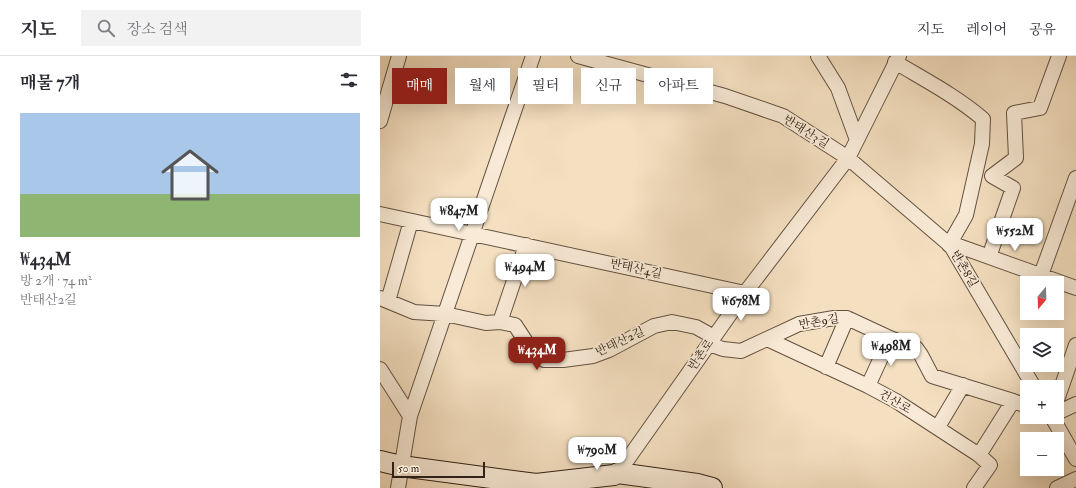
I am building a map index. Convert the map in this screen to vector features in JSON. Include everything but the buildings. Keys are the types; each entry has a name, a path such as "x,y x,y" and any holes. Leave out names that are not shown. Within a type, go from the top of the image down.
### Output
{"street":[{"path":"380,121 399,56"},
{"path":"398,488 410,416 533,56"},
{"name":"반태산3길","path":"578,56 725,96 783,116 848,158"},
{"path":"818,56 838,88 857,140"},
{"path":"989,257 1014,188 992,176 1016,158 1014,113 1040,108 1059,56"},
{"path":"897,59 970,108 983,119 982,144 966,215 950,245 956,245 1076,288"},
{"name":"반촌로","path":"596,488 616,474 745,293 848,158 897,59"},
{"name":"반촌8길","path":"848,158 950,245 1030,380"},
{"path":"1040,275 1076,178"},
{"name":"반태산4길","path":"380,214 745,293"},
{"path":"384,299 411,221"},
{"path":"500,322 526,245"},
{"name":"반태산2길","path":"384,299 414,312 445,314 486,323 500,322 515,325 532,350 544,360 563,360 593,356 608,350 654,326 672,322 696,327 712,340"},
{"name":"반촌9길","path":"712,340 724,349 741,350 799,324 834,318 847,318 916,348 932,376 1020,404"},
{"path":"826,367 847,318"},
{"path":"868,386 890,338"},
{"name":"건산로","path":"767,339 868,386 896,401 979,455 990,464 974,488"},
{"path":"1064,388 1070,378 1076,345"},
{"path":"380,369 410,416"},
{"path":"938,428 963,386"},
{"path":"979,455 1013,401"},
{"path":"1064,410 1076,404"},
{"path":"1056,424 1076,460"},
{"path":"380,461 401,466 541,486 616,474 697,484 712,488"},
{"path":"1057,488 1076,479"}]}
